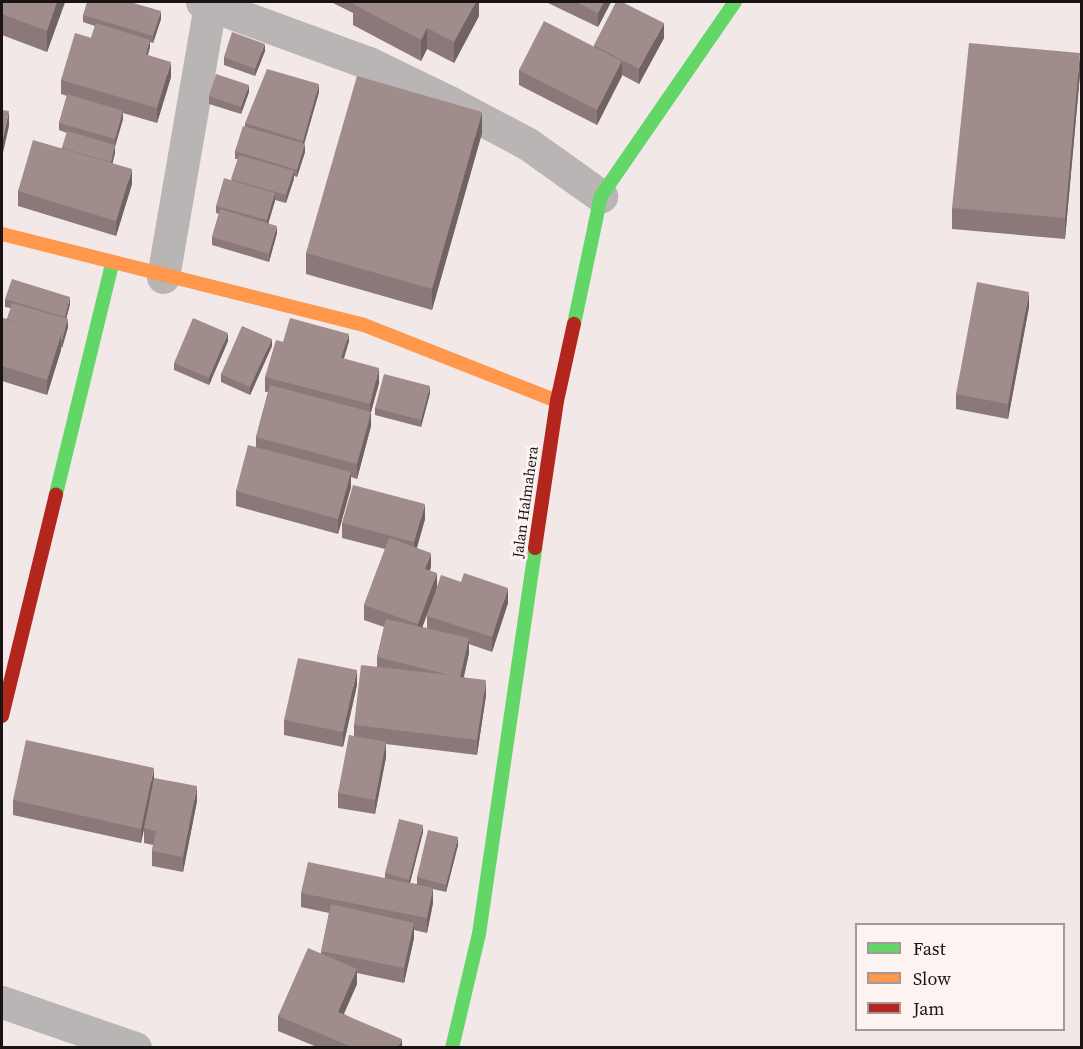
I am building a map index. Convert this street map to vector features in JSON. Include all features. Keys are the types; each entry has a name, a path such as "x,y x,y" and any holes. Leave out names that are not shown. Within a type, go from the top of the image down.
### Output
{"main road":[{"name":"Jalan Halmahera","path":"452,1047 479,934 557,401 601,196 735,2"},
{"path":"2,234 112,265 364,325 557,401"},
{"path":"2,716 112,265"}],"street":[{"path":"163,277 206,3 369,63 451,103 528,144 601,196"},
{"path":"2,1002 135,1047"}],"building":[{"path":"2,2 57,2 47,31 2,14"},
{"path":"87,2 130,2 161,11 153,36 83,15"},
{"path":"354,2 476,2 454,42 427,28 421,40 353,4"},
{"path":"576,2 604,2 598,13"},
{"path":"616,2 622,2 664,23 639,69 594,45"},
{"path":"544,21 622,61 597,110 519,70"},
{"path":"96,23 150,40 146,55 91,38"},
{"path":"232,32 265,44 255,69 224,57"},
{"path":"75,33 171,62 157,108 61,80"},
{"path":"969,43 1080,53 1065,218 952,208"},
{"path":"267,69 319,84 303,141 245,123"},
{"path":"216,74 249,85 241,107 209,96"},
{"path":"357,76 482,112 432,289 306,253"},
{"path":"67,94 123,111 115,139 59,123"},
{"path":"2,110 9,111 2,142"},
{"path":"243,126 305,144 297,170 235,151"},
{"path":"67,131 115,145 111,162 62,148"},
{"path":"33,140 132,169 116,221 18,191"},
{"path":"239,155 294,171 286,195 231,179"},
{"path":"224,178 275,193 267,220 216,206"},
{"path":"220,209 277,226 269,254 212,237"},
{"path":"12,279 70,297 65,317 5,299"},
{"path":"977,282 1029,292 1008,404 956,394"},
{"path":"12,303 68,319 62,340 61,335 7,319"},
{"path":"2,318 61,335 47,380 2,366"},
{"path":"193,318 228,333 209,378 174,363"},
{"path":"290,318 349,334 341,358 283,342"},
{"path":"242,326 272,339 250,387 221,374"},
{"path":"276,340 379,368 370,404 265,377"},
{"path":"384,374 430,386 421,420 375,408"},
{"path":"270,385 371,412 357,464 256,437"},
{"path":"248,445 351,472 338,519 236,491"},
{"path":"353,485 425,504 414,542 342,523"},
{"path":"389,538 431,553 425,569 437,573 418,624 364,605"},
{"path":"464,573 508,588 492,637 427,616 441,575 461,582"},
{"path":"386,619 469,638 460,677 486,680 477,740 354,725 361,665 450,675 377,657"},
{"path":"298,658 357,670 343,732 284,720"},
{"path":"349,735 386,742 375,800 338,793"},
{"path":"26,740 154,768 141,829 13,800"},
{"path":"154,778 197,786 183,857 152,851 156,831 144,828"},
{"path":"399,819 423,825 409,880 385,873"},
{"path":"428,830 458,837 446,885 417,877"},
{"path":"308,862 433,888 427,918 301,893"},
{"path":"331,904 414,923 404,968 321,951"},
{"path":"308,948 357,969 338,1012 402,1039 398,1047 352,1047 278,1016"}],"traffic: fast":[{"path":"574,324 601,196 735,2"},
{"path":"56,494 112,265"},
{"path":"452,1048 479,934 535,548"}],"traffic: slow":[{"path":"2,234 364,325 557,401"}],"traffic: jam":[{"path":"535,548 557,401 574,324"},
{"path":"2,716 56,494"}]}
